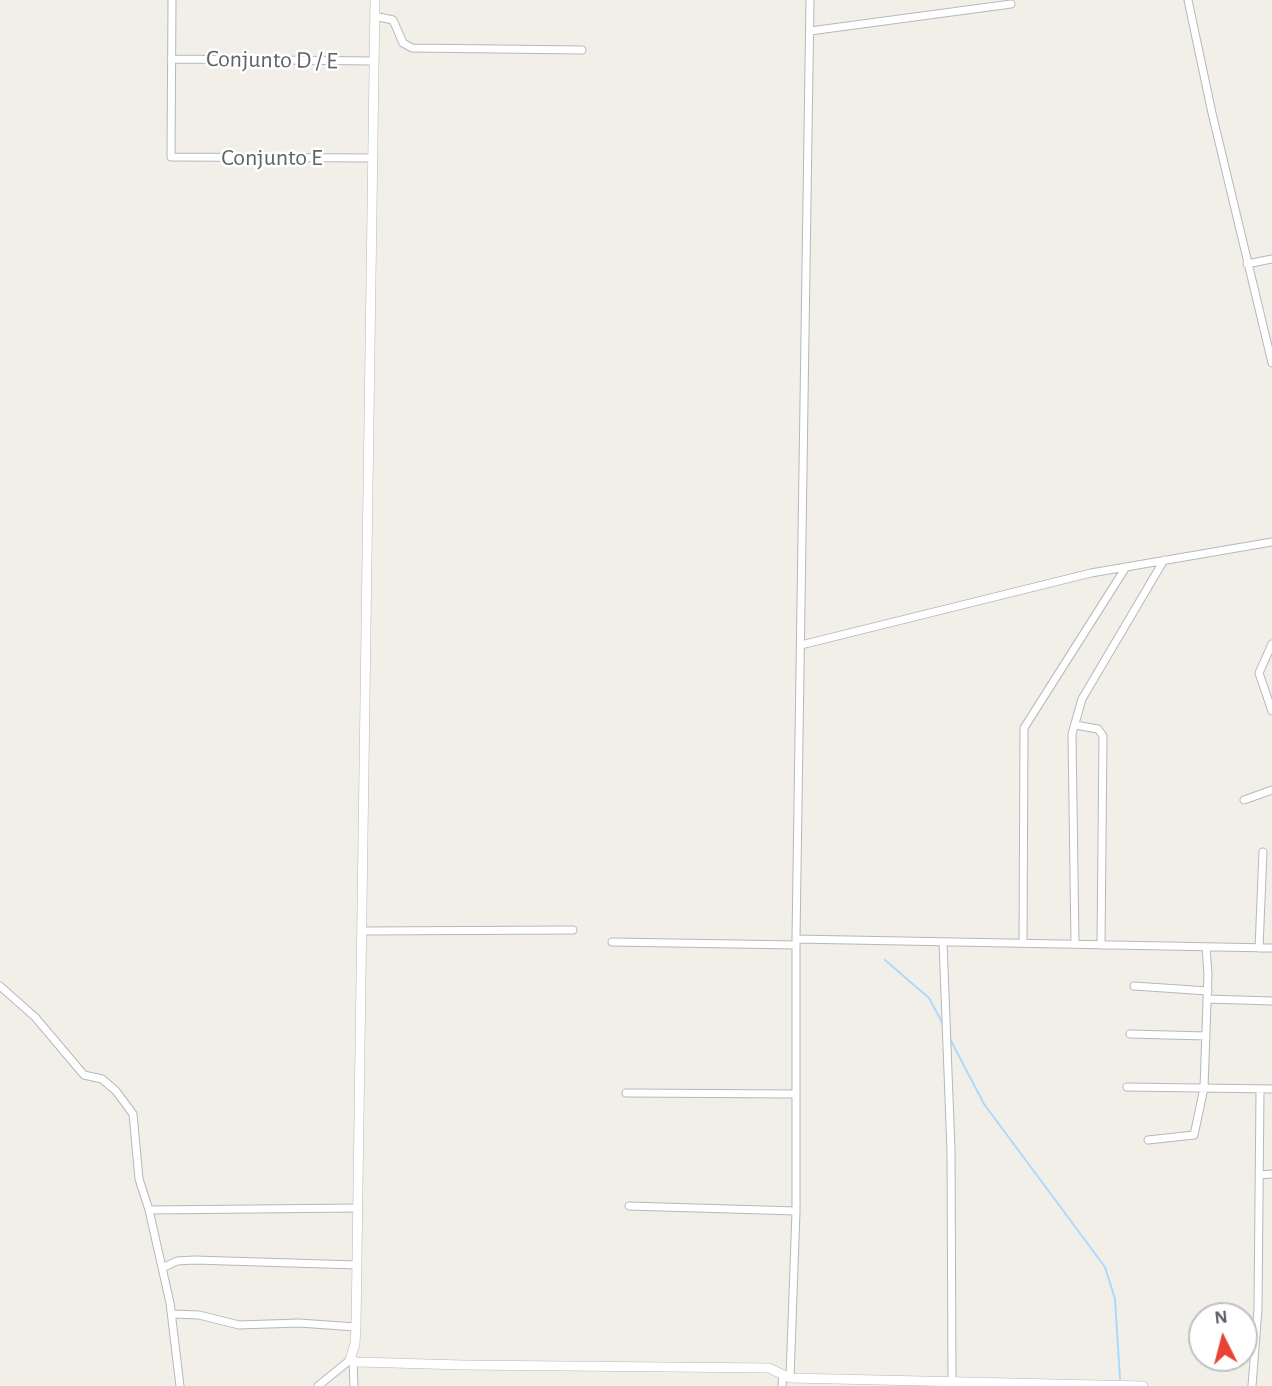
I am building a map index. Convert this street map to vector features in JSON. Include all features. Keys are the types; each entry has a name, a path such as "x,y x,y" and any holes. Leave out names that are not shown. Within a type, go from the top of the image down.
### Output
{"street":[{"path":"171,59 172,0"},
{"path":"354,1386 351,1360 356,1327 374,0"},
{"path":"782,1386 787,1376 796,1211 796,942 810,0"},
{"path":"1188,0 1272,363"},
{"path":"810,31 1011,4"},
{"path":"374,16 393,20 403,43 412,48 582,50"},
{"name":"Conjunto D / E","path":"171,59 374,61"},
{"name":"Conjunto E","path":"171,59 171,157 372,158"},
{"path":"1247,264 1272,258"},
{"path":"801,645 1091,573 1272,542"},
{"path":"1075,944 1074,725 1082,699 1164,560"},
{"path":"1023,943 1024,728 1126,567"},
{"path":"1272,644 1259,673 1272,711"},
{"path":"1074,725 1098,729 1103,736 1101,945"},
{"path":"1244,800 1272,790"},
{"path":"1259,948 1264,852"},
{"path":"362,931 573,930"},
{"path":"612,942 943,942 1272,948"},
{"path":"943,942 951,1150 952,1382"},
{"path":"1148,1140 1195,1135 1204,1088 1206,947"},
{"path":"0,986 35,1017 84,1074 102,1079 129,1106 135,1126 139,1179 149,1210 172,1314 180,1386"},
{"path":"1134,986 1272,1001"},
{"path":"1130,1034 1206,1036"},
{"path":"1127,1087 1272,1089"},
{"path":"1252,1386 1258,1310 1260,1089"},
{"path":"626,1093 796,1094"},
{"path":"1259,1175 1272,1174"},
{"path":"629,1206 796,1211"},
{"path":"149,1210 358,1208"},
{"path":"162,1268 177,1261 194,1260 357,1265"},
{"path":"172,1314 199,1315 239,1325 299,1323 356,1327"},
{"path":"318,1386 351,1360 594,1368 769,1368 787,1376 1143,1386"}],"waterway":[{"path":"885,960 929,998 944,1026"},
{"path":"949,1037 984,1104 1105,1267 1115,1299 1120,1379"}]}
